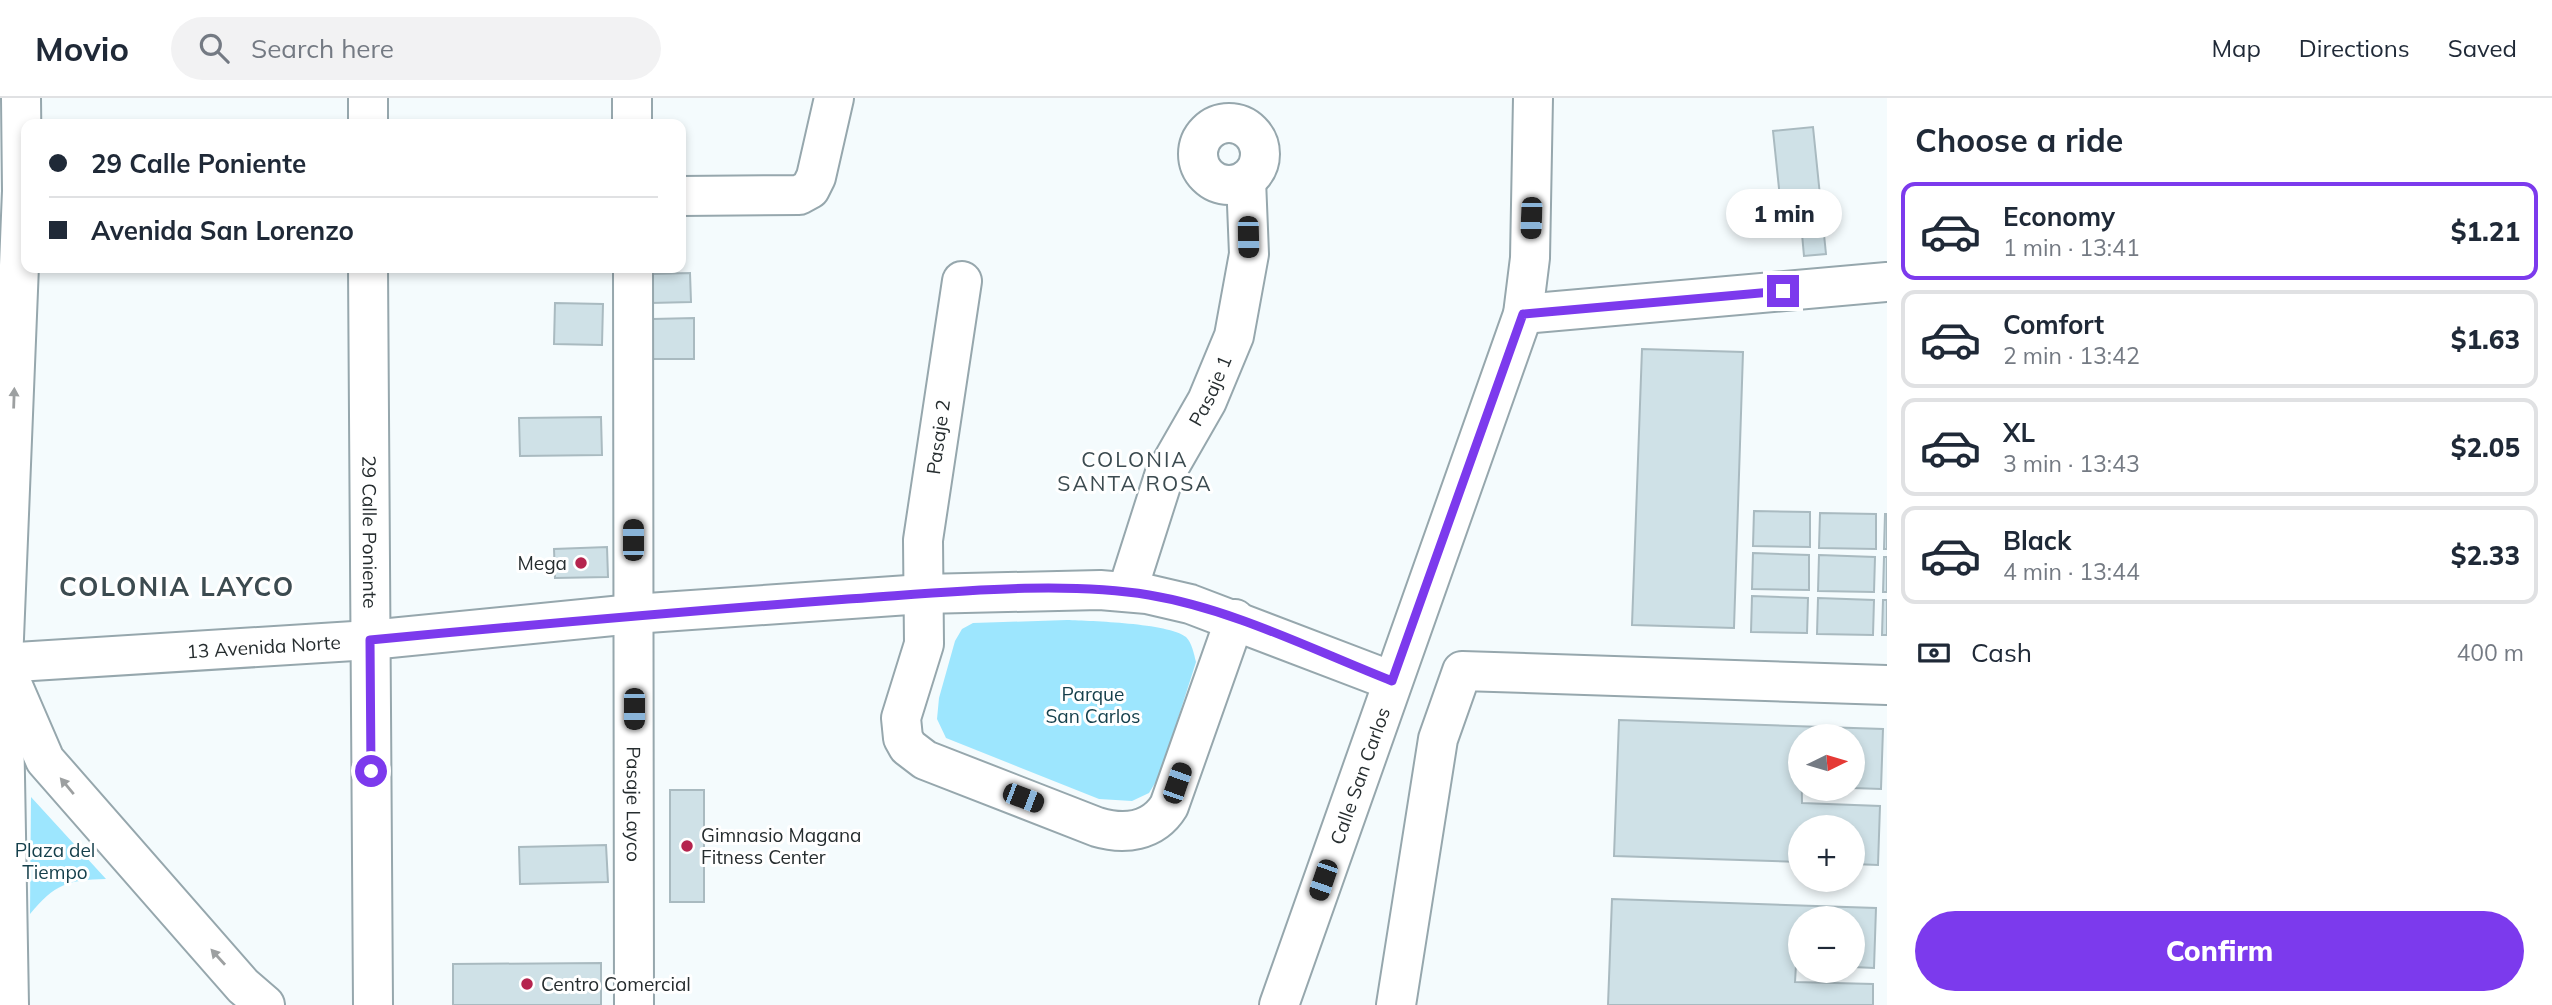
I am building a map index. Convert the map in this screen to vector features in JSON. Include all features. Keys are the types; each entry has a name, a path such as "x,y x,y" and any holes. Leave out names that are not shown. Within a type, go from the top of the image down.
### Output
{"street":[{"path":"9,1005 1,662 21,98"},
{"path":"368,98 368,119"},
{"path":"632,98 632,119"},
{"path":"686,196 799,195 810,189 816,177 834,98"},
{"name":"Calle San Carlos","path":"1279,1005 1523,314 1530,258 1533,98"},
{"name":"Pasaje 1","path":"1127,592 1164,476 1207,401 1234,336 1242,307 1249,254 1246,180"},
{"name":"29 Calle Poniente","path":"368,273 373,1005"},
{"name":"Pasaje Layco","path":"633,273 634,1005"},
{"name":"Pasaje 2","path":"962,281 923,540 924,644 901,718 903,738 908,747 925,760 1115,831 1154,823 1169,806 1235,619"},
{"path":"1523,314 1887,282"},
{"name":"13 Avenida Norte","path":"1,662 370,640 633,614 923,594 1045,590 1127,592 1167,598 1235,619 1392,681"},
{"path":"1,662 45,760 243,986 265,1005"},
{"path":"1396,1005 1438,739 1462,671 1887,685"}],"green space":[{"name":"Parque San Carlos","path":"1067,620 1163,629 1177,632 1190,642 1196,662 1160,775 1149,793 1132,801 1099,799 946,738 937,719 939,698 955,641 962,629 973,623"},
{"name":"Plaza del Tiempo","path":"31,797 106,879 63,886 47,896 30,914"}],"building":[{"path":"1813,127 1826,254 1804,256 1802,234 1784,236 1773,131"},
{"path":"690,273 691,302 651,303 650,274"},
{"path":"555,303 603,304 602,345 554,344"},
{"path":"694,318 694,359 653,359 653,319"},
{"path":"1642,349 1743,352 1734,628 1632,625"},
{"path":"601,417 602,455 520,456 519,418"},
{"path":"1754,511 1810,512 1810,547 1753,546"},
{"path":"1820,513 1876,514 1876,549 1819,548"},
{"path":"1887,514 1887,549 1884,549"},
{"name":"Mega","path":"607,547 608,577 555,578 554,549"},
{"path":"1753,553 1809,555 1809,590 1752,589"},
{"path":"1819,555 1875,557 1874,592 1818,591"},
{"path":"1884,557 1887,557 1887,592 1883,592"},
{"path":"1752,596 1808,598 1807,633 1751,632"},
{"path":"1818,598 1874,600 1873,635 1817,634"},
{"path":"1883,600 1887,600 1887,635 1882,635"},
{"path":"1619,720 1788,726 1788,802 1880,806 1878,865 1865,864 1865,815 1788,815 1788,862 1614,856"},
{"path":"1866,728 1883,729 1881,789 1866,788"},
{"name":"Gimnasio Magana Fitness Center","path":"670,790 704,790 704,902 670,902"},
{"path":"606,845 608,882 520,884 519,847"},
{"path":"1612,899 1817,906 1788,906 1788,983 1873,984 1873,1005 1608,1005"},
{"path":"1865,908 1876,908 1874,968 1865,968"},
{"name":"Centro Comercial","path":"601,963 601,1005 453,1005 453,964"}],"place":[{"name":"Mega","path":"581,563"},
{"name":"Gimnasio Magana Fitness Center","path":"687,846"},
{"name":"Centro Comercial","path":"527,984"}],"district":[{"name":"COLONIA SANTA ROSA","path":"1135,472"},
{"name":"COLONIA LAYCO","path":"177,587"}],"route":[{"path":"371,771 370,640 633,614 923,594 1034,590 1127,592 1167,598 1235,619 1392,681 1523,314 1783,291"}]}
